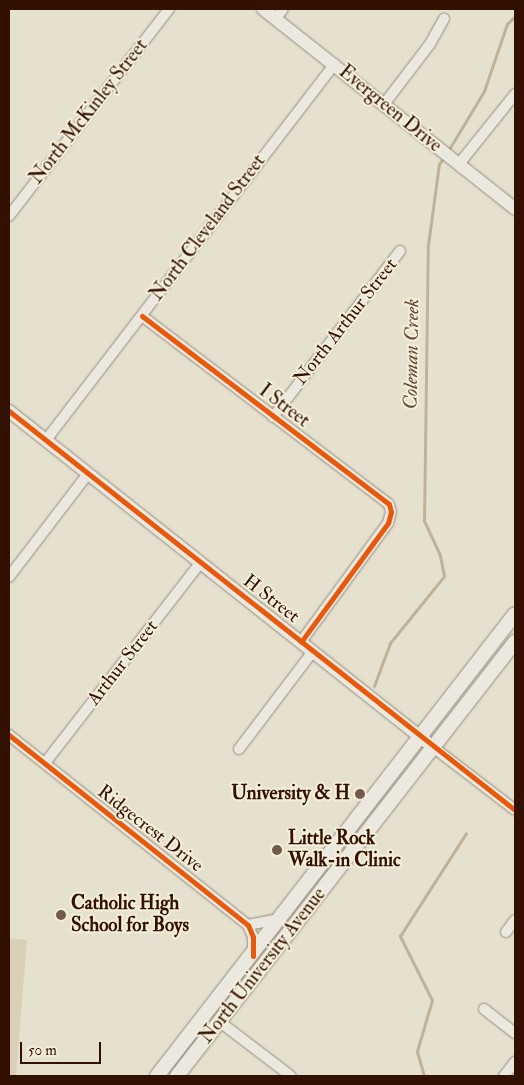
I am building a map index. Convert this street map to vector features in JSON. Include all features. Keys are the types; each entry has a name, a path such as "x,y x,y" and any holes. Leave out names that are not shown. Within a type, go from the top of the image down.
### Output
{"main road":[{"name":"North University Avenue","path":"157,1076 253,956 419,736 515,614"},
{"name":"North University Avenue","path":"177,1076 515,642"}],"street":[{"name":"North McKinley Street","path":"9,216 170,9"},
{"name":"Evergreen Drive","path":"264,9 279,13 334,64 515,209"},
{"path":"385,103 430,44 444,19"},
{"name":"North Cleveland Street","path":"46,440 334,64"},
{"path":"450,157 515,94"},
{"name":"North Arthur Street","path":"273,417 400,251"},
{"name":"I Street","path":"142,316 385,500 391,512 386,526 301,642"},
{"name":"H Street","path":"9,411 87,475 515,810"},
{"path":"9,577 87,475"},
{"name":"Arthur Street","path":"45,763 200,563"},
{"path":"239,749 313,651"},
{"name":"Ridgecrest Drive","path":"9,735 248,924"},
{"path":"253,956 253,937 248,924 268,923 282,918"},
{"path":"506,932 515,920"},
{"path":"484,1009 515,1033"},
{"path":"220,1022 291,1076"},
{"path":"504,1076 515,1062"}],"shaded area":[{"path":"9,938 27,940 16,1076 9,1076"}],"waterway":[{"name":"Coleman Creek","path":"448,151 484,91 507,24 515,16"},
{"name":"Coleman Creek","path":"374,686 390,643 444,576 440,555 424,521 428,245 439,164 445,156"},
{"name":"Coleman Creek","path":"424,1076 417,1051 432,1000 400,936 466,833"}],"cycle path":[{"path":"142,316 389,504 391,512 388,523 301,642"},
{"path":"9,411 515,810"},
{"path":"9,735 248,925 253,937 253,956"}],"place":[{"name":"University & H","path":"360,794"},
{"name":"Little Rock Walk-in Clinic","path":"277,850"},
{"name":"Catholic High School for Boys","path":"61,915"}]}
